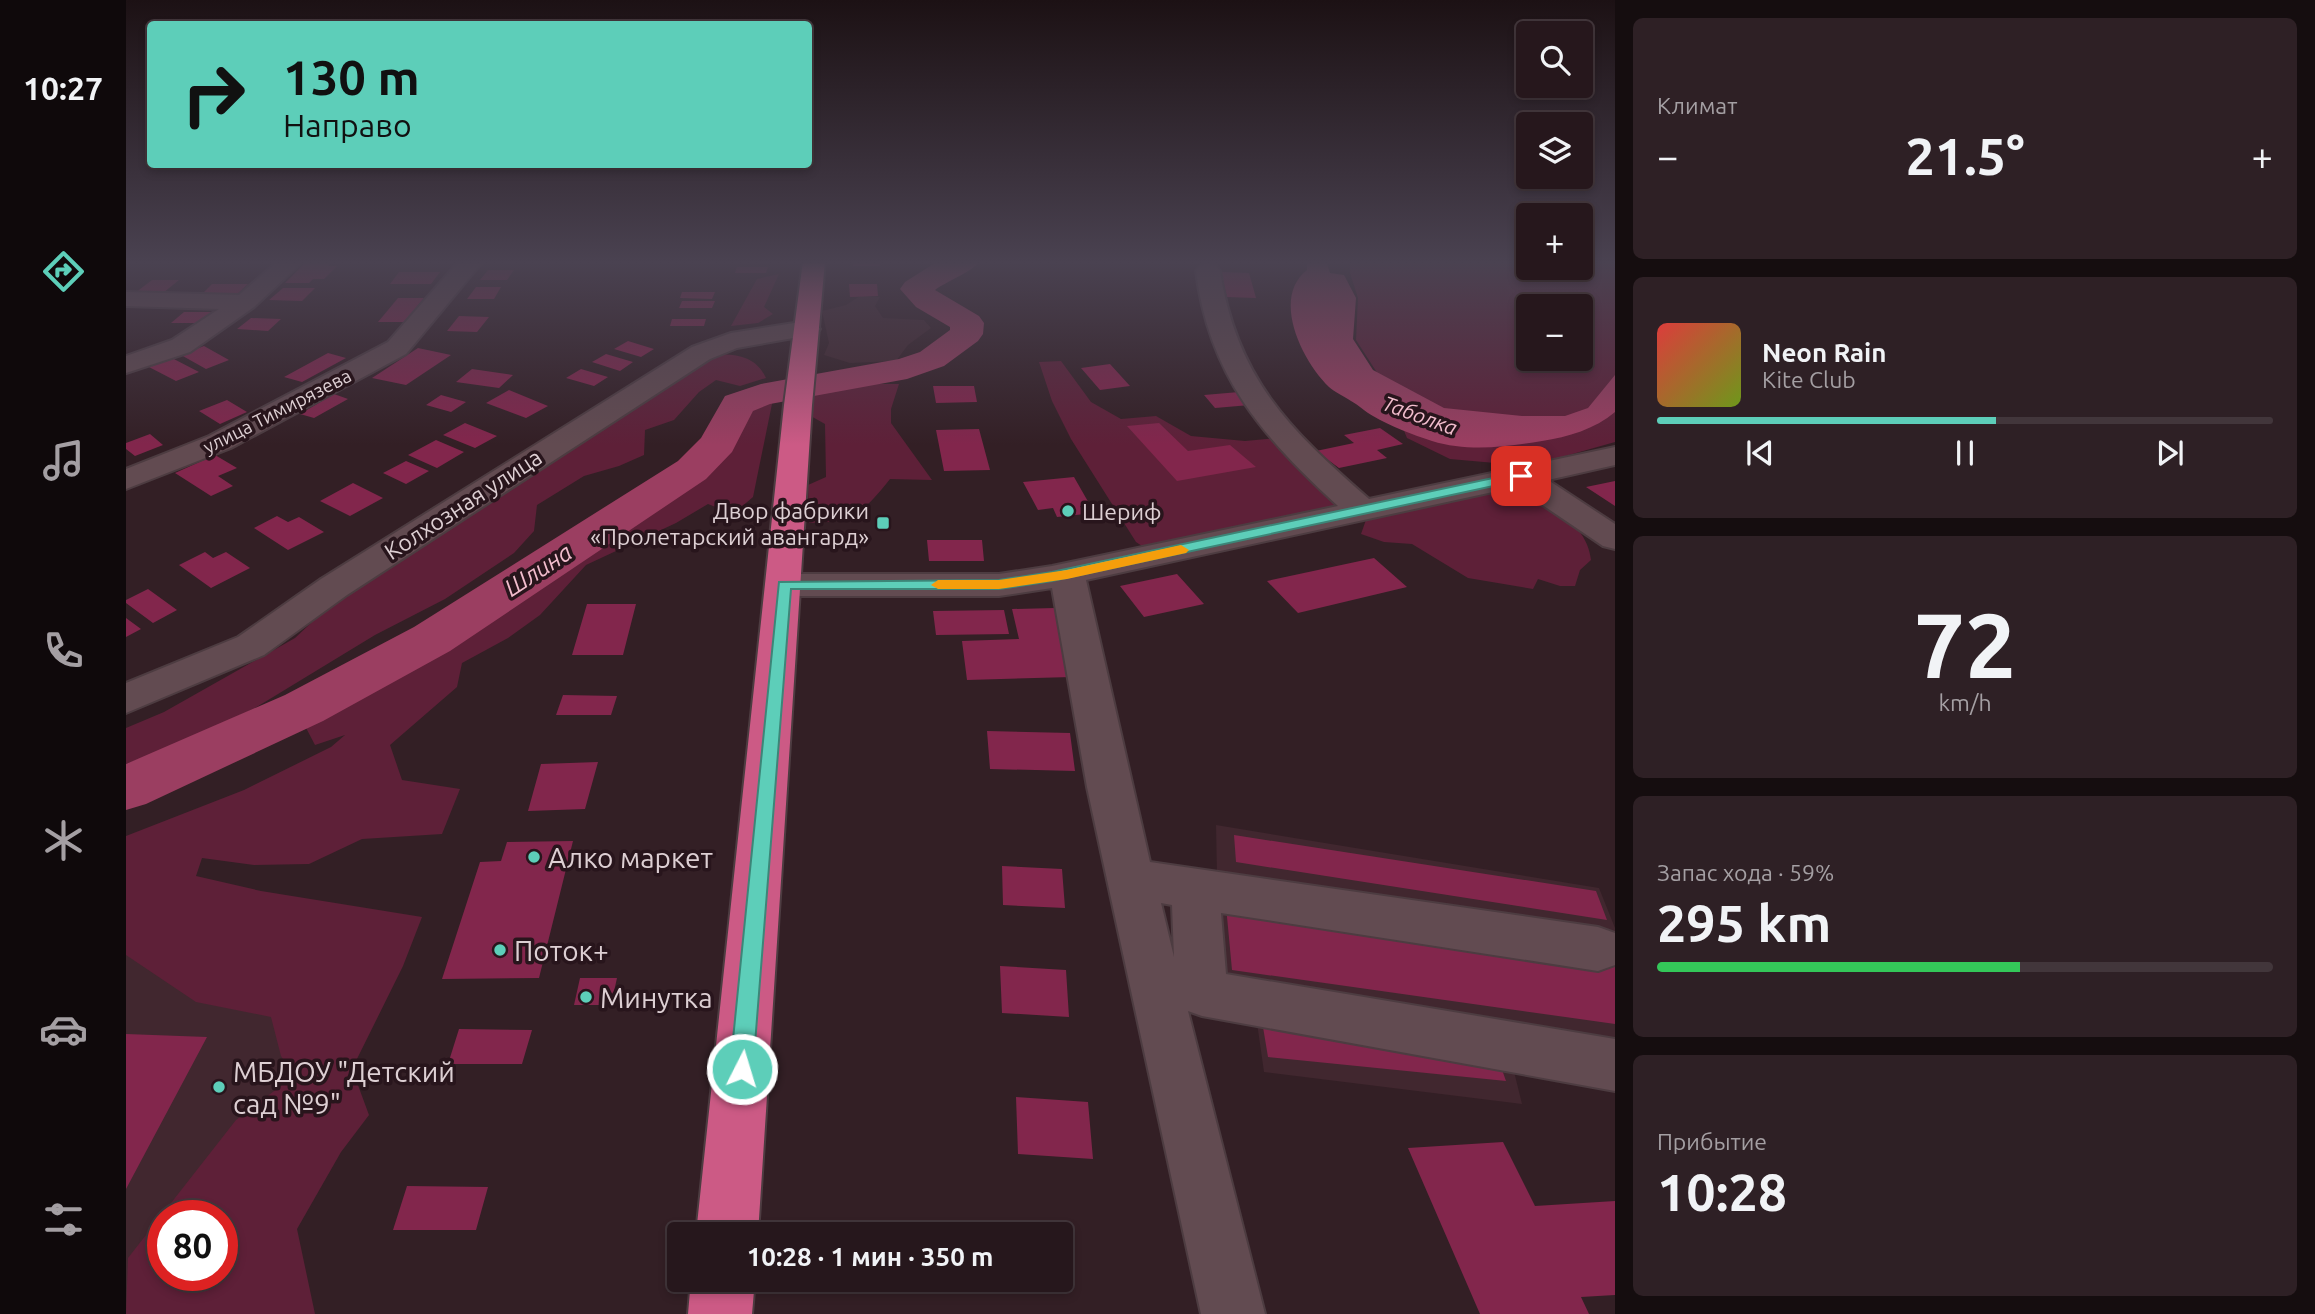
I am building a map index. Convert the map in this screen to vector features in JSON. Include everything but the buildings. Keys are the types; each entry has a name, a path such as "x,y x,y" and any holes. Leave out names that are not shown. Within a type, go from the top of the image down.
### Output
{"highway":[{"path":"728,1222 808,322"},
{"path":"720,1314 722,1292"}],"street":[{"path":"126,365 181,346 215,322"},
{"name":"улица Тимирязева","path":"126,480 220,442 397,348 419,322"},
{"path":"1218,322 1246,386 1272,423 1362,510"},
{"name":"Колхозная улица","path":"129,694 251,646 334,587 701,353 732,341 807,329"},
{"path":"784,585 999,585 1067,575 1615,456"},
{"path":"1521,476 1615,539"},
{"path":"1067,575 1109,787 1233,1314"},
{"path":"1131,879 1598,949"},
{"path":"1195,888 1202,993 1615,1065"}],"shaded area":[{"path":"733,322 759,322 758,323 731,326"},
{"path":"824,322 926,322 931,328 908,345 896,361 850,363 824,355 829,343"},
{"path":"1357,322 1516,322 1516,371 1593,371 1593,322 1615,322 1615,442 1530,466 1450,459 1407,438 1385,385 1356,340"},
{"path":"719,354 747,358 766,378 740,386 716,380 699,392 674,420 645,430 644,455 619,466 584,476 537,505 534,531 514,553 445,599 375,635 255,708 169,748 126,764 126,728 164,712 295,638 360,577 695,366"},
{"path":"1061,361 1091,402 1121,419 1156,416 1191,436 1245,441 1278,438 1347,504 1145,548 1136,542 1071,439 1052,401 1039,362"},
{"path":"843,384 899,384 891,409 891,423 932,480 890,479 864,508 847,518 809,523 808,485 826,477 825,424 809,415 814,392"},
{"path":"773,399 753,497 733,514 708,504 676,523 586,565 540,615 508,638 462,663 457,687 390,745 402,780 460,789 442,834 362,839 309,864 254,865 202,858 196,876 261,891 422,917 403,966 352,1069 369,1115 341,1152 297,1229 315,1314 126,1314 128,1258 147,1234 147,1291 238,1291 238,1200 173,1200 236,1120 294,1076 281,1056 271,1017 196,1002 126,955 126,836 244,790 331,747 345,735 315,745 304,724 499,607 721,458 744,406"},
{"path":"1503,490 1545,503 1571,521 1580,533 1588,546 1591,560 1580,570 1575,586 1560,586 1538,579 1533,589 1468,578 1412,544 1384,542 1361,534 1367,517"},
{"path":"1216,825 1599,888 1615,928 1615,1057 1507,1043 1522,1104 1264,1072 1251,981 1219,975"},
{"name":"МБДОУ \"Детский сад №9\"","path":"126,952 367,957 238,1262 238,1200 147,1200 147,1291 226,1291 216,1314 126,1314"}],"water":[{"name":"Таболка","path":"1293,322 1354,322 1353,339 1373,370 1444,408 1522,416 1565,416 1588,408 1615,375 1615,412 1590,428 1571,435 1528,443 1487,447 1432,441 1387,423 1329,387 1309,362"}],"waterway":[{"name":"Шлина","path":"126,788 304,708 432,639 692,470 718,444 738,404 761,395 907,368 932,359 966,334 966,322"}],"slow traffic":[{"path":"938,585 999,585 1067,575 1181,550"}],"place":[{"name":"Шериф","path":"1068,511"},
{"name":"Двор фабрики «Пролетарский авангард»","path":"883,523"},
{"name":"Алко маркет","path":"534,857"},
{"name":"Поток+","path":"500,950"},
{"name":"Минутка","path":"586,997"},
{"name":"МБДОУ \"Детский сад №9\"","path":"219,1087"}],"route":[{"path":"742,1069 784,585 999,585 1067,575 1521,476"}]}
